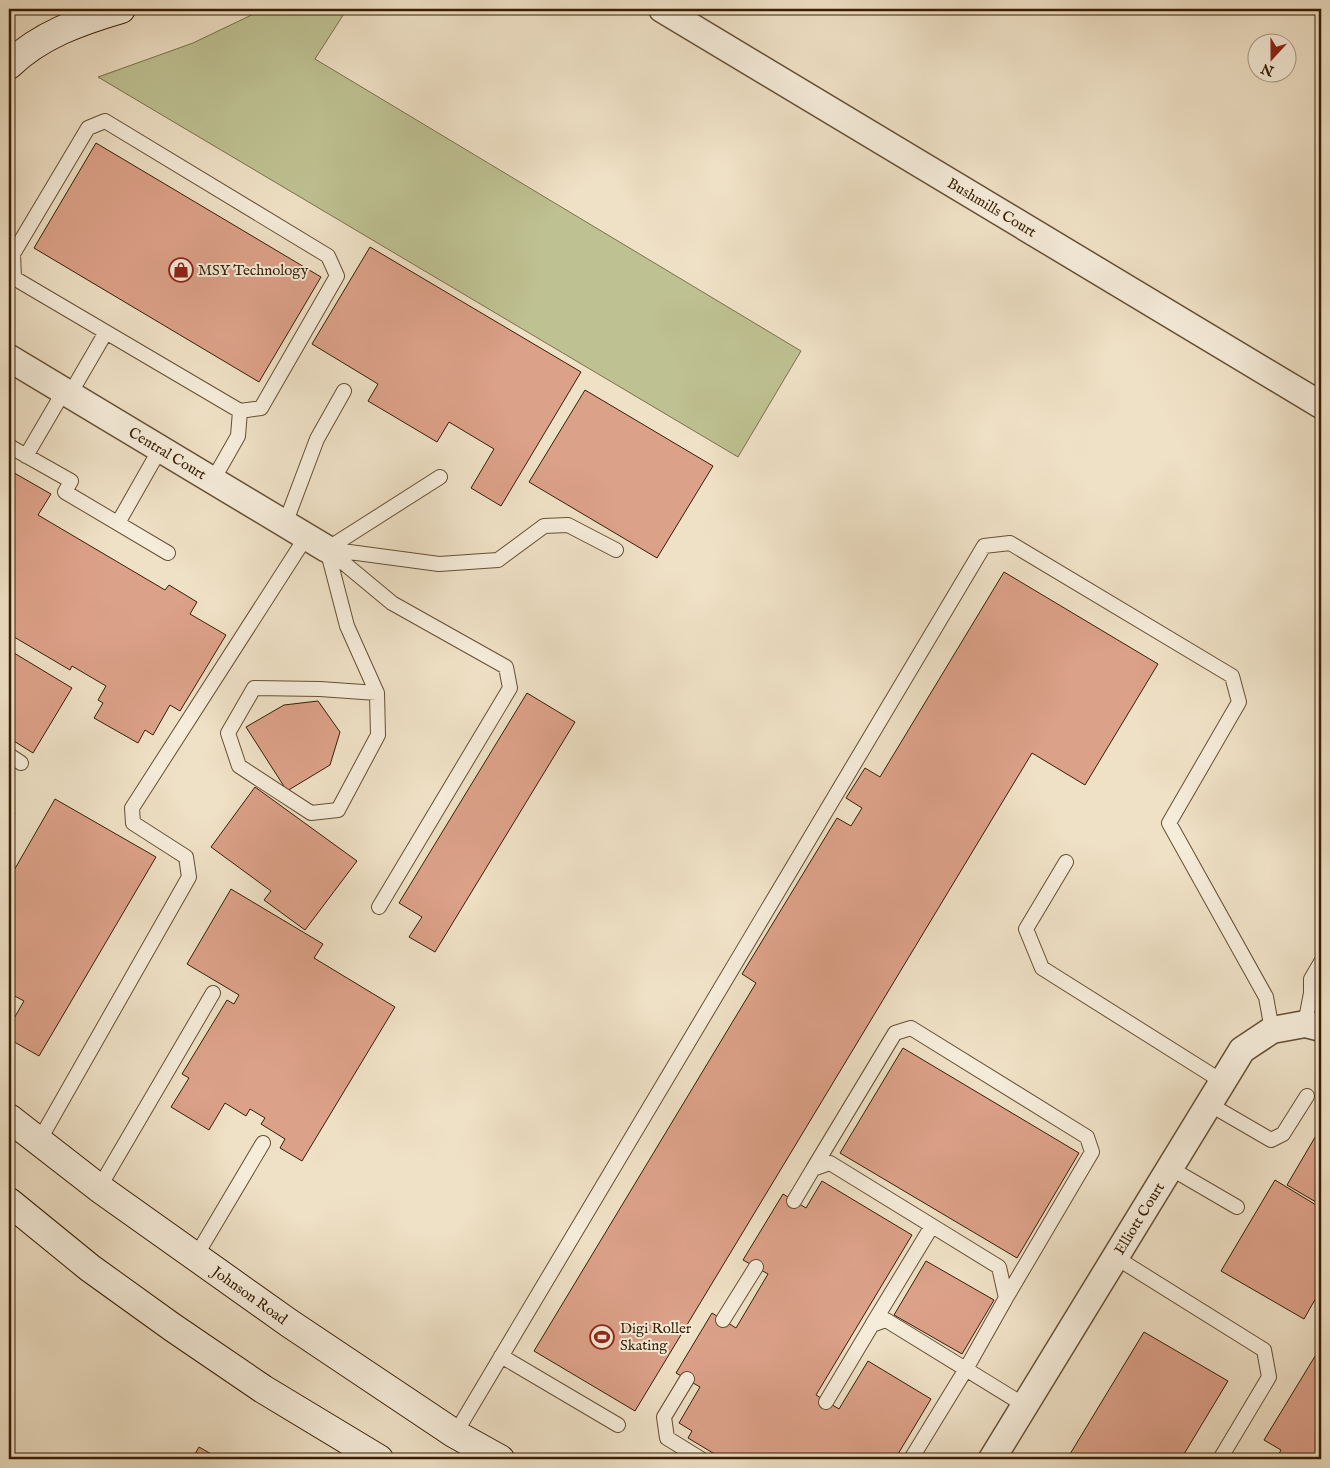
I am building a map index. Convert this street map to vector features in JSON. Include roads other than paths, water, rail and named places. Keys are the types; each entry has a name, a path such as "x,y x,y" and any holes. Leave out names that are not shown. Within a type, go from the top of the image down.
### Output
{"main road":[{"path":"9,65 20,54 45,37 82,21 121,9"},
{"name":"Johnson Road","path":"9,1118 98,1188 289,1323 455,1434 500,1459"},
{"path":"9,1202 90,1268 172,1327 263,1389 379,1459"}],"street":[{"name":"Bushmills Court","path":"662,9 1321,405"},
{"name":"Central Court","path":"9,358 306,537"},
{"name":"Elliott Court","path":"992,1459 1242,1050 1272,1030 1313,1026"}],"lane":[{"path":"105,121 328,256 337,276 261,408 240,411 106,332 14,278 13,254 88,128 105,121"},
{"path":"26,456 106,332"},
{"path":"39,1141 189,877 186,857 133,823 132,808 306,537 317,439 344,391"},
{"path":"213,480 238,436 240,411"},
{"path":"9,446 71,481 65,492 168,553"},
{"path":"118,523 160,449"},
{"path":"306,537 440,477"},
{"path":"306,537 439,564 498,560 544,526 568,525 616,550"},
{"path":"306,537 377,693 378,735 338,810 311,813 240,766 228,733 254,688 320,689 377,693"},
{"path":"306,537 392,603 506,667 509,681 510,688 379,907"},
{"path":"455,1434 984,546 1010,544 1232,676 1239,702 1169,823 1266,997 1272,1030"},
{"path":"9,755 22,763"},
{"path":"1066,862 1026,929 1042,968 1223,1082"},
{"path":"1313,1026 1311,980 1321,962"},
{"path":"98,1188 213,993"},
{"path":"794,1201 895,1033 911,1028 1087,1137 1092,1152 966,1369 911,1459"},
{"path":"1209,1104 1271,1140 1283,1134 1307,1096"},
{"path":"196,1256 263,1143"},
{"path":"814,1169 830,1163 999,1267 1006,1298"},
{"path":"1170,1168 1237,1207"},
{"path":"826,1402 932,1226"},
{"path":"1115,1257 1264,1350 1269,1377 1226,1455"},
{"path":"723,1320 756,1267"},
{"path":"872,1325 886,1320 1024,1405"},
{"path":"502,1356 618,1425"},
{"path":"687,1379 664,1418 667,1438 702,1459"}],"place":[{"name":"MSY Technology","path":"181,270"},
{"name":"Digi Roller Skating","path":"602,1337"}]}
